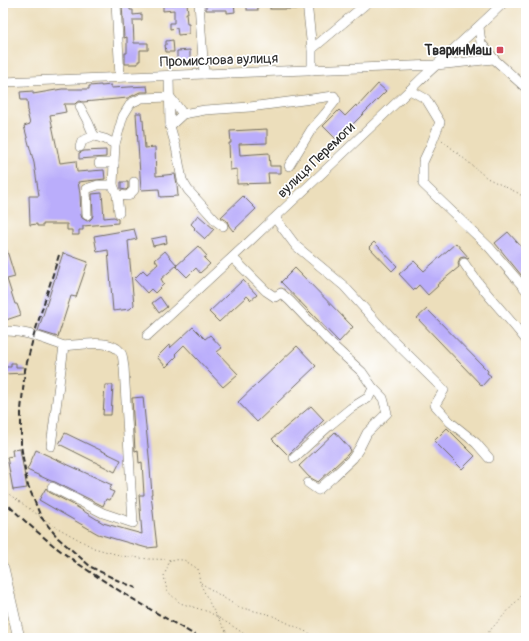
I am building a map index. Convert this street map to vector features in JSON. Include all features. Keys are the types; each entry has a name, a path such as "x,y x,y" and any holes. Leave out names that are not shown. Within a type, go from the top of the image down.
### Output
{"main road":[{"path":"3,568 19,638"}],"street":[{"path":"116,3 120,77"},
{"path":"199,3 204,74"},
{"path":"308,3 312,49 312,70"},
{"path":"312,49 367,3"},
{"name":"вулиця Перемоги","path":"147,336 233,258 503,3"},
{"path":"479,27 481,43 494,59 526,88"},
{"name":"Промислова вулиця","path":"3,82 436,65 494,59"},
{"path":"169,76 170,126 176,147 182,180 188,190 216,221 223,226"},
{"path":"410,90 426,98 440,122 423,162 423,184 489,247 526,290"},
{"path":"170,126 183,114 205,110 250,107 334,96 336,100 311,130 289,166"},
{"path":"170,97 183,114"},
{"path":"119,213 117,195 113,185 115,144 123,116 131,103 142,98 170,97"},
{"path":"80,107 94,136"},
{"path":"80,147 82,141 94,136 115,144"},
{"path":"99,163 114,163"},
{"path":"117,195 128,196 134,190 134,182"},
{"path":"87,215 86,189 98,185 113,185"},
{"path":"275,218 296,246 344,286 391,338 444,390 435,405 450,422 476,443 489,458"},
{"path":"233,258 271,294 275,297 281,293 290,301 329,342 362,372 373,388 383,398 387,413 367,433 353,458 318,490 308,483"},
{"path":"464,263 473,277 526,340"},
{"path":"3,332 9,331 34,335 64,346 100,343 114,346 122,354 133,523 103,513 52,487"},
{"path":"51,446 64,346"},
{"path":"294,458 329,426 351,408 368,397 373,388"}],"path":[{"path":"436,134 487,178 518,193 526,199"},
{"path":"3,438 3,445"},
{"path":"3,490 56,527 94,548 122,556 184,560 198,569 200,583 210,606 230,638"},
{"path":"170,559 164,576 167,591 180,603 209,612 250,638"},
{"path":"200,583 238,607 271,615 319,638"},
{"path":"483,638 526,591"}],"building":[{"path":"130,3 130,10 133,10 133,15 142,14 142,20 133,20 134,43 148,43 148,50 140,50 140,61 138,61 138,64 125,64 127,37 124,38 122,4"},
{"path":"206,3 234,3 235,12 227,13 227,10 206,10"},
{"path":"247,3 258,3 258,10 247,10"},
{"path":"270,3 301,3 301,9 270,9"},
{"path":"187,4 188,13 186,13 187,24 189,24 189,34 178,35 177,28 170,29 170,23 174,23 174,10 163,11 163,5"},
{"path":"173,40 174,52 166,52 166,41"},
{"path":"190,50 190,62 177,62 177,51"},
{"path":"378,84 386,91 337,140 323,126 339,110 345,116 356,105 357,107"},
{"path":"111,85 111,88 147,86 148,92 140,92 128,98 80,101 75,104 64,104 66,112 50,115 60,163 76,161 77,172 104,170 105,179 78,182 82,218 87,221 92,218 92,194 102,193 104,218 114,217 118,219 118,223 83,226 83,230 79,230 79,235 72,235 72,230 67,230 67,224 43,224 43,226 37,226 37,224 30,225 29,196 39,196 34,163 24,126 30,124 27,112 27,100 21,100 20,92 33,91 33,94 62,89 89,89 89,86"},
{"path":"136,113 141,113 143,120 145,148 155,147 156,176 175,174 178,196 160,197 159,189 141,190"},
{"path":"267,129 267,143 239,144 240,155 269,153 270,166 281,166 281,173 268,173 269,183 237,184 237,169 230,170 230,131"},
{"path":"106,150 106,157 79,159 79,153 84,151"},
{"path":"121,182 128,182 128,188 126,190 121,189"},
{"path":"243,196 256,209 233,231 227,221 221,217"},
{"path":"198,215 214,229 205,239 194,229 195,228 191,224"},
{"path":"134,229 137,239 128,241 134,305 130,309 113,311 108,250 97,252 94,236"},
{"path":"508,232 526,252 526,281 495,243"},
{"path":"166,236 167,243 153,246 151,239"},
{"path":"3,241 15,277 7,279 15,304 17,304 21,315 6,320 3,312"},
{"path":"374,242 397,266 392,271 369,247"},
{"path":"456,243 469,258 460,258 458,263 459,267 437,285 438,286 428,295 419,285 414,290 399,274 414,261 424,271"},
{"path":"198,246 207,256 204,258 210,264 200,273 196,268 187,277 176,266"},
{"path":"165,251 177,265 161,279 164,284 155,293 151,289 147,293 134,279 143,270 147,274 158,264 155,260"},
{"path":"63,253 88,262 76,297 71,296 58,337 38,331"},
{"path":"295,268 353,327 339,342 281,282"},
{"path":"243,280 257,295 251,300 247,296 219,322 209,312"},
{"path":"160,297 167,307 159,313 152,303"},
{"path":"427,309 488,371 487,373 491,376 482,386 417,318"},
{"path":"193,327 205,339 210,335 222,348 217,352 238,374 223,387 184,345 175,354 177,356 166,367 157,357 169,345 170,348"},
{"path":"297,346 316,366 257,422 238,402"},
{"path":"11,363 16,363 16,367 24,367 25,373 3,374 3,367 11,367"},
{"path":"105,385 113,385 111,415 103,415"},
{"path":"143,397 157,547 147,548 98,534 39,500 46,488 49,492 103,523 142,534 139,495 144,495 142,462 139,463 138,450 135,451 132,398"},
{"path":"311,406 324,420 288,455 272,439"},
{"path":"447,428 475,456 462,469 434,441"},
{"path":"335,432 351,450 318,482 309,477 299,466"},
{"path":"65,433 121,460 115,472 59,444"},
{"path":"20,449 27,488 13,490 7,457 13,456 12,450"},
{"path":"36,450 112,485 109,490 114,492 110,500 106,499 103,506 27,470"}],"railway":[{"path":"59,255 34,335 25,370 21,410 21,445 27,483 41,517 58,538 90,566"},
{"path":"3,500 21,518 53,545 88,571 200,638"},
{"path":"91,567 136,588"}],"place":[{"name":"ТваринМаш","path":"500,50"}]}
